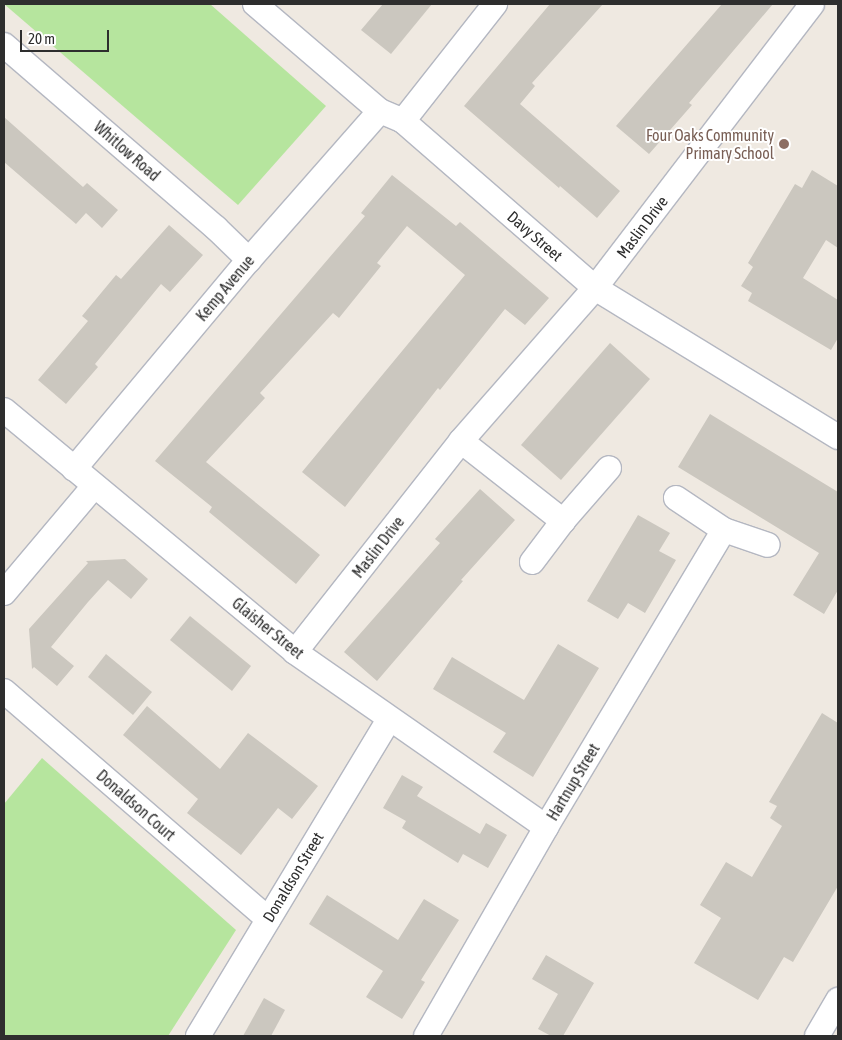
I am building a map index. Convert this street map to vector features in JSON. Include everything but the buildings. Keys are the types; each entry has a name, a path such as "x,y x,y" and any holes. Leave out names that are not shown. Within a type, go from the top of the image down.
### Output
{"street":[{"name":"Davy Street","path":"255,4 380,111 403,121 595,288 838,437"},
{"path":"403,121 495,4"},
{"name":"Maslin Drive","path":"295,652 461,441 595,288 812,4"},
{"name":"Whitlow Road","path":"4,45 216,228 249,260"},
{"name":"Kemp Avenue","path":"74,469 249,260 380,111"},
{"name":"Glaisher Street","path":"4,410 295,652 546,827"},
{"path":"461,441 563,521"},
{"path":"532,562 563,521 609,468"},
{"path":"4,593 94,486"},
{"path":"676,498 724,530 768,545"},
{"name":"Hartnup Street","path":"426,1036 546,827 724,530"},
{"name":"Donaldson Court","path":"4,691 268,919"},
{"name":"Donaldson Street","path":"198,1036 389,719"},
{"path":"817,1036 838,1000"}],"green space":[{"path":"4,4 210,4 326,106 238,205"},
{"path":"42,758 236,930 168,1036 4,1036 4,804"}],"place":[{"name":"Four Oaks Community Primary School","path":"784,144"}]}
